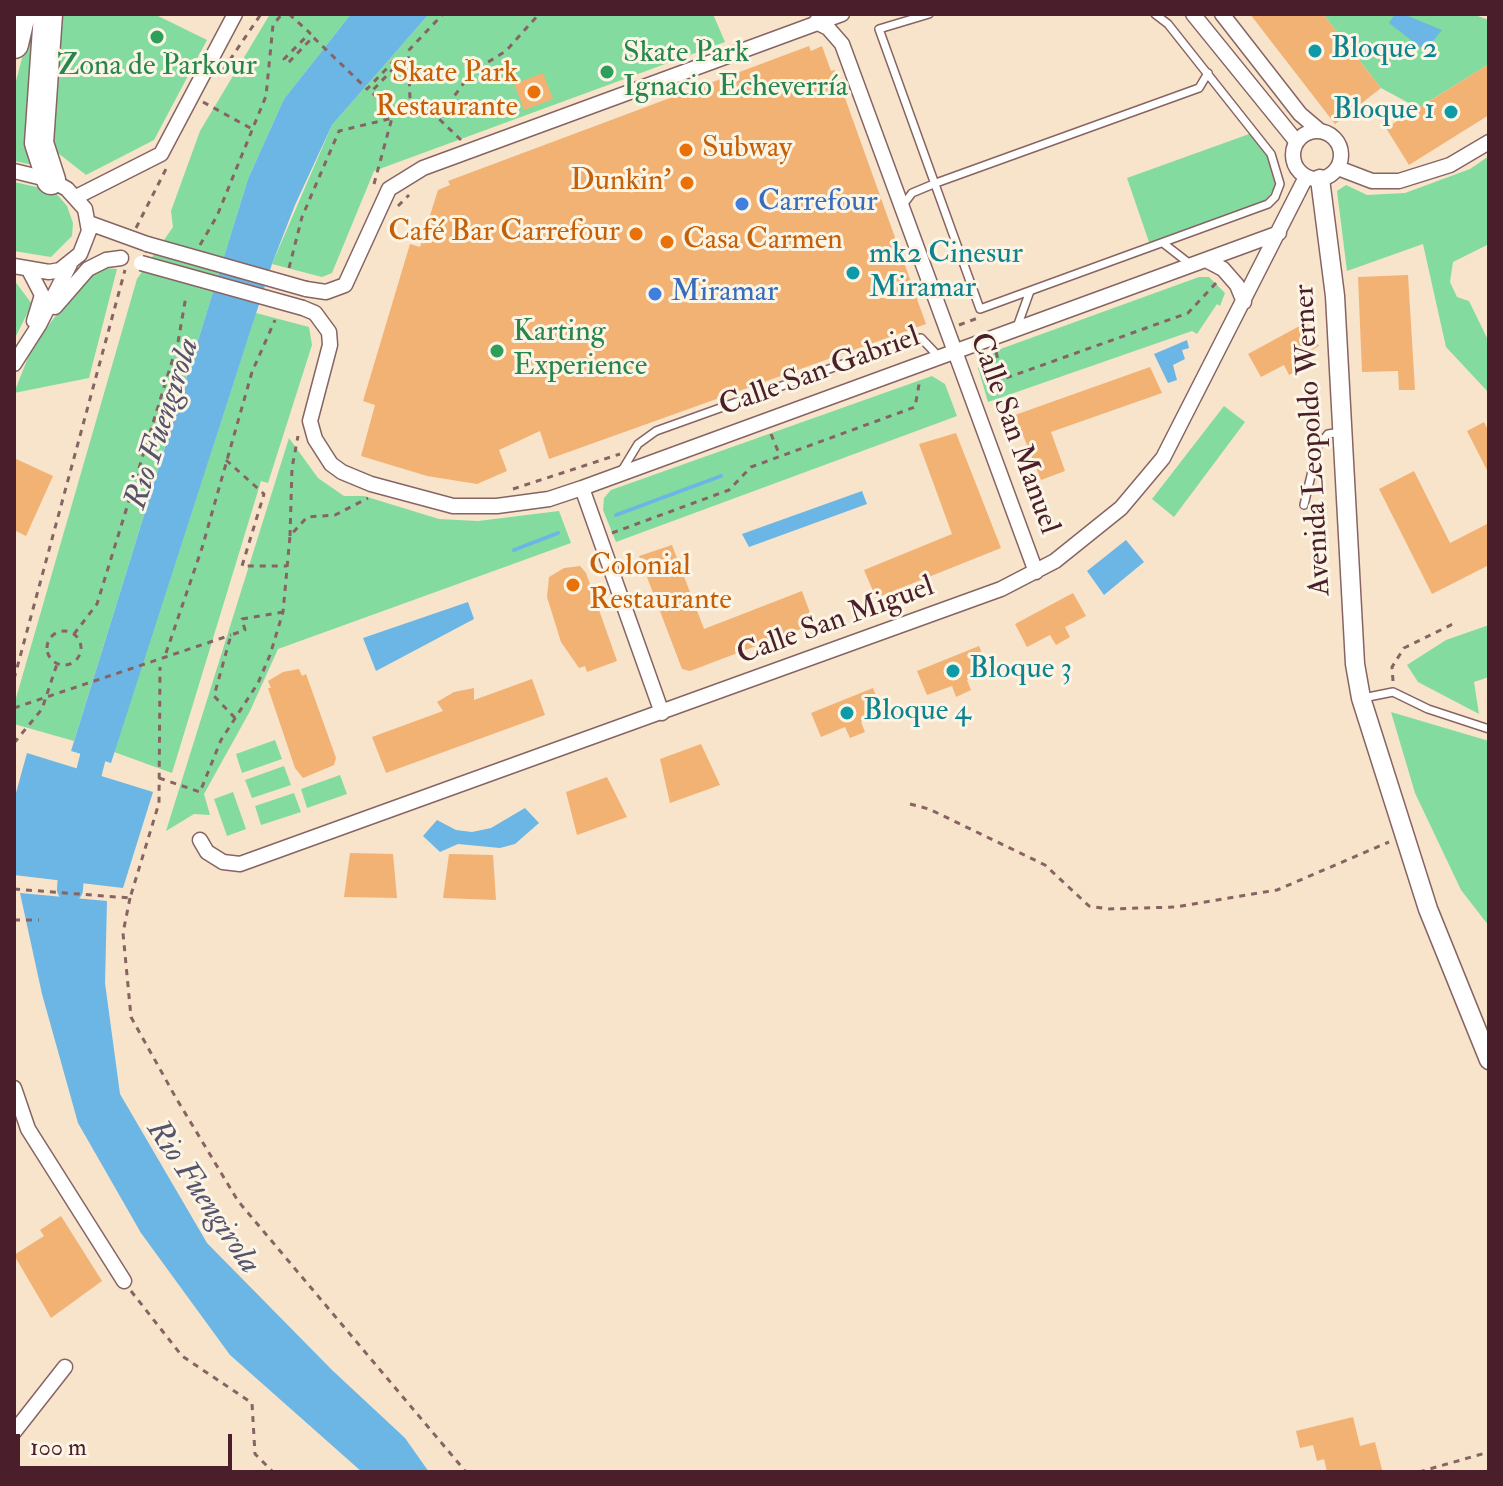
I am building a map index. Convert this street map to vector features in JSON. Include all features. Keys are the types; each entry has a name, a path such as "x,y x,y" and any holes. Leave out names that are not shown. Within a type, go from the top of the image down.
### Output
{"highway":[{"path":"14,44 21,14"},
{"path":"48,14 39,143 51,180"}],"street":[{"path":"76,197 161,154 235,14"},
{"path":"89,223 140,243 326,292 345,285 389,189 423,168 842,14"},
{"path":"842,44 842,31 849,14"},
{"path":"1193,14 1296,141 1294,165 1313,178 1338,168 1372,181 1399,181 1450,165 1489,142"},
{"path":"1222,14 1300,114 1339,145 1338,168"},
{"name":"Calle San Manuel","path":"816,22 828,28 842,44 947,330 948,355 1036,572"},
{"path":"1296,141 1307,132 1320,131"},
{"path":"14,171 51,180 76,197 89,223 87,242 14,364"},
{"name":"Calle San Miguel","path":"200,840 207,852 223,862 240,864 1001,589 1036,572 1100,527 1163,458 1279,233 1313,178"},
{"name":"Avenida Leopoldo Werner","path":"1313,178 1335,296 1354,649 1361,698 1403,835 1443,950 1489,1060"},
{"name":"Calle San Gabriel","path":"310,421 315,439 331,464 371,484 453,506 524,504 582,488 1279,233"},
{"path":"22,268 49,272 93,252 315,313 329,332 330,345 310,421"},
{"path":"39,325 88,269 106,260 130,260"},
{"path":"1199,262 1223,269 1237,285 1244,302"},
{"path":"22,268 42,295 26,344"},
{"path":"582,488 662,713"},
{"path":"14,1088 28,1129 124,1281"},
{"path":"14,1432 65,1367"}],"lane":[{"path":"901,14 911,19"},
{"path":"929,14 879,29 980,309 1268,204 1280,184 1271,154 1168,24 1155,14"},
{"path":"902,206 912,193 936,183 1199,88 1208,73"},
{"path":"1163,243 1199,262"},
{"path":"1017,329 1030,291"},
{"path":"620,474 634,449 656,431 907,341 921,338 948,355"},
{"path":"1304,505 1318,446 1328,434 1344,431"},
{"path":"1361,698 1393,692 1428,709 1489,729"}],"path":[{"path":"219,76 261,14"},
{"path":"200,245 217,216 266,96 273,25 282,14"},
{"path":"289,14 310,33 284,59 288,63 313,37 367,89 393,62 397,65 371,92 394,116"},
{"path":"373,188 394,116 410,99 408,51 443,14"},
{"path":"202,101 252,129"},
{"path":"289,268 302,217 339,131 394,116"},
{"path":"140,243 137,223 173,155"},
{"path":"14,679 130,260"},
{"path":"995,382 1188,313 1216,283"},
{"path":"74,634 97,604 178,342 186,296"},
{"path":"947,330 987,314"},
{"path":"166,653 202,548 252,372 275,320"},
{"path":"995,351 1003,379"},
{"path":"612,533 729,490 751,467 915,407 921,381"},
{"path":"159,778 200,792 221,740 258,683 283,612 292,468 302,423 310,421"},
{"path":"771,434 780,456"},
{"path":"505,492 634,449"},
{"path":"226,460 264,494 242,566 287,566"},
{"path":"290,536 307,517 335,515 367,499 371,484"},
{"path":"14,708 245,630 242,619 283,612"},
{"path":"1393,692 1392,667 1404,648 1457,622"},
{"path":"60,631 74,634 81,646 78,658 69,665 57,664 49,657 47,641 60,631"},
{"path":"231,635 214,696 235,718"},
{"path":"14,743 42,709 57,664"},
{"path":"160,667 159,803 130,898 123,933 131,1017 238,1201 466,1472"},
{"path":"910,804 929,809 1045,865 1089,906 1108,909 1175,907 1277,890 1403,835"},
{"path":"14,889 130,898"},
{"path":"14,920 39,920"},
{"path":"124,1281 182,1356 252,1403 255,1454 273,1472"},
{"path":"1419,1472 1489,1452"}],"green space":[{"path":"34,14 33,165 14,161 14,88"},
{"path":"61,14 154,14 207,40 154,140 86,175 58,153 53,139"},
{"path":"270,14 351,14 284,99 248,179 74,741 14,724 14,705 137,279 173,227 171,211 200,131"},
{"path":"429,14 713,14 725,42 374,171 332,273 322,277 272,264 332,125"},
{"path":"1323,14 1472,14 1489,20 1489,64 1418,108 1381,88"},
{"path":"1252,133 1268,156 1277,184 1265,202 1150,245 1127,178"},
{"path":"1489,156 1489,244 1453,262 1450,282 1457,297 1469,301 1489,342 1489,393 1446,347 1423,244 1347,271 1337,191 1346,185 1367,195 1405,193 1470,169"},
{"path":"14,182 54,191 67,206 73,223 72,236 51,257 14,251"},
{"path":"103,268 117,269 89,378 14,393 33,345 83,281"},
{"path":"1199,277 1209,277 1225,293 1220,306 1217,304 1197,334 1192,331 988,402 978,368 995,351"},
{"path":"14,280 32,304 14,340"},
{"path":"256,313 309,327 312,345 268,483 261,481 172,773 114,752"},
{"path":"932,376 945,384 957,416 616,542 603,510 604,498 611,490"},
{"path":"1224,406 1245,422 1174,517 1152,499"},
{"path":"289,438 318,478 344,496 364,496 439,519 478,521 559,511 571,543 278,649 250,711 204,794 210,815 194,814 166,831"},
{"path":"1489,625 1489,677 1474,682 1479,714 1418,682 1407,665 1446,640"},
{"path":"1391,712 1489,741 1489,926 1461,890 1415,793"},
{"path":"275,740 282,759 242,773 236,754"},
{"path":"284,766 291,785 252,798 245,780"},
{"path":"340,775 347,794 307,808 301,789"},
{"path":"233,792 246,829 227,836 214,799"},
{"path":"294,793 301,812 261,825 255,806"}],"water":[{"path":"351,14 429,14 332,125 295,205 272,264 111,763 71,751 248,179 284,99"},
{"path":"1395,14 1403,14 1442,30 1425,51 1389,23"},
{"path":"1187,340 1189,348 1182,350 1185,359 1173,365 1177,380 1168,383 1154,354"},
{"path":"862,491 867,504 749,547 742,534"},
{"path":"1126,540 1144,562 1104,595 1087,571"},
{"path":"468,602 474,619 376,671 363,638"},
{"path":"27,753 153,792 123,888 14,875 14,800"},
{"path":"525,808 539,823 515,844 500,848 458,844 440,852 423,836 437,820 456,830 472,832 491,828"},
{"path":"20,893 107,901 105,983 120,1094 207,1243 332,1370 405,1438 429,1472 362,1472 230,1355 141,1233 78,1123 42,994"}],"building":[{"name":"Bloque 2","path":"1250,14 1323,14 1381,88 1335,124"},
{"name":"Miramar","path":"809,46 811,51 822,46 831,71 835,70 926,324 549,459 540,431 499,450 507,471 477,484 427,476 361,456 375,405 363,401 410,244 420,247 438,190 450,185 448,181"},
{"name":"Bloque 1","path":"1489,64 1489,115 1409,165 1386,128"},
{"name":"Skate Park Restaurante","path":"543,73 553,99 524,110 514,84"},
{"path":"1408,275 1415,390 1399,390 1398,371 1362,372 1358,277"},
{"path":"1307,322 1319,346 1299,357 1304,367 1289,375 1284,365 1261,377 1248,354"},
{"path":"1150,367 1162,393 1051,432 1065,471 1041,480 1015,415"},
{"path":"1484,422 1489,432 1489,474 1467,431"},
{"path":"956,433 1001,548 876,598 864,570 952,534 919,444"},
{"path":"14,458 53,476 26,536 14,530"},
{"path":"1414,471 1450,543 1489,523 1489,565 1432,594 1379,489"},
{"path":"672,545 704,629 802,591 814,624 690,671 682,669 639,556"},
{"path":"580,566 586,573 617,661 587,672 585,666 579,668 561,642 547,597 549,577 564,568"},
{"path":"1073,593 1086,616 1065,627 1070,637 1056,645 1050,635 1027,647 1015,624"},
{"name":"Bloque 3","path":"979,646 989,672 967,680 971,690 956,697 952,686 927,695 917,671"},
{"path":"299,669 302,676 306,674 336,758 334,765 303,778 295,768 268,688 271,688 268,681 283,672"},
{"path":"532,679 545,715 386,773 372,737 443,711 437,702 454,692 474,688 474,700"},
{"name":"Bloque 4","path":"873,688 883,713 861,722 865,732 850,738 845,727 821,737 811,713"},
{"path":"701,744 720,785 670,803 660,759"},
{"path":"607,777 627,817 577,835 566,792"},
{"path":"350,853 393,854 397,898 344,897"},
{"path":"449,854 493,855 496,900 443,898"},
{"path":"61,1216 102,1281 51,1318 14,1255 44,1236 40,1230"},
{"path":"1353,1417 1360,1446 1375,1442 1382,1470 1327,1472 1324,1459 1317,1461 1313,1445 1300,1448 1296,1431"}],"waterway":[{"path":"616,515 721,476"},
{"path":"514,550 558,533"},
{"name":"Rio Fuengirola","path":"81,804 101,725"},
{"name":"Rio Fuengirola","path":"70,889 73,846"}],"place":[{"name":"Zona de Parkour","path":"157,37"},
{"name":"Bloque 2","path":"1315,51"},
{"name":"Skate Park Ignacio Echeverría","path":"607,72"},
{"name":"Skate Park Restaurante","path":"534,92"},
{"name":"Bloque 1","path":"1451,112"},
{"name":"Subway","path":"686,150"},
{"name":"Dunkin'","path":"687,183"},
{"name":"Carrefour","path":"742,204"},
{"name":"Café Bar Carrefour","path":"636,234"},
{"name":"Casa Carmen","path":"667,242"},
{"name":"mk2 Cinesur Miramar","path":"853,273"},
{"name":"Miramar","path":"655,294"},
{"name":"Karting Experience","path":"497,351"},
{"name":"Colonial Restaurante","path":"573,585"},
{"name":"Bloque 3","path":"953,671"},
{"name":"Bloque 4","path":"847,713"}]}
